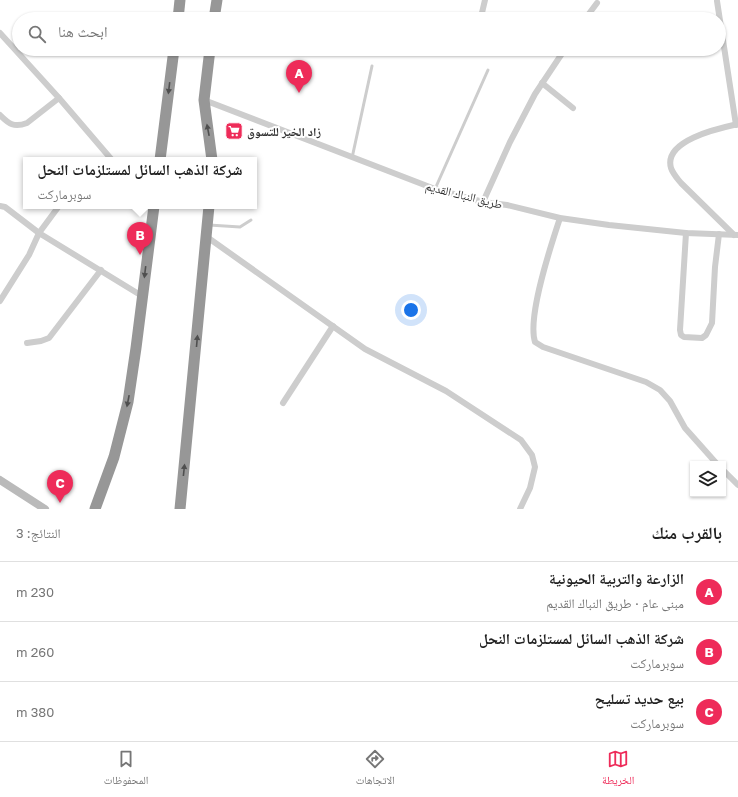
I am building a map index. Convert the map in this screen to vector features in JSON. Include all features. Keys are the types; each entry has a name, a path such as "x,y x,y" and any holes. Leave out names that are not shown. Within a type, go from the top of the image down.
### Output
{"highway":[{"path":"179,12 180,0"},
{"path":"215,12 217,0"},
{"path":"160,157 173,56"},
{"path":"209,56 204,100 212,157"},
{"path":"95,509 114,457 128,402 154,209"},
{"path":"180,509 210,209"}],"main road":[{"path":"0,480 45,509"}],"street":[{"path":"482,12 485,0"},
{"path":"717,1 719,12"},
{"path":"591,12 597,3"},
{"path":"0,33 12,46"},
{"path":"21,56 109,157"},
{"path":"483,202 510,142 535,94 560,56"},
{"path":"726,56 737,124 700,134 686,142 676,150 671,157 671,166 674,174 690,194 736,235"},
{"path":"542,83 573,108"},
{"path":"0,115 8,124 14,126 23,125 59,98"},
{"name":"طريق النباك القديم","path":"204,100 435,189 483,202 507,205 560,218 609,225 736,235"},
{"path":"0,206 5,207 39,234 142,296"},
{"path":"0,301 29,255 39,234 57,209"},
{"path":"560,218 536,306 533,330 535,342 543,347 646,382 660,390 670,401 685,428 714,461"},
{"path":"686,232 680,330 681,335 684,337 702,338 706,335 712,323 715,267 719,234"},
{"path":"207,237 365,349 446,391 521,440 532,455 535,468 530,488 520,509"},
{"path":"27,343 41,341 48,338 101,270"},
{"path":"283,403 333,326"},
{"path":"726,473 738,485"}],"lane":[{"path":"352,158 372,66"},
{"path":"435,189 488,70"},
{"path":"208,225 240,227 251,220"}],"place":[{"name":"الزارعة والتربية الحيونية","path":"299,93"},
{"name":"زاد الخير للتسوق","path":"234,131"},
{"name":"شركة الذهب السائل لمستلزمات النحل","path":"140,255"},
{"name":"بيع حديد تسليح","path":"60,503"}]}
